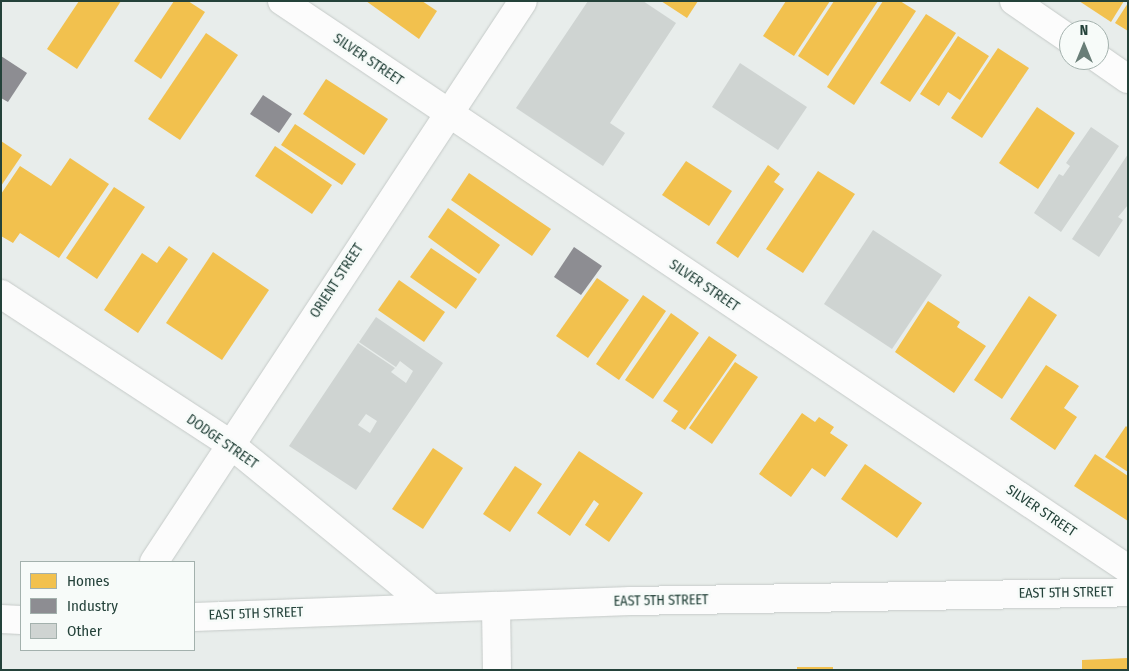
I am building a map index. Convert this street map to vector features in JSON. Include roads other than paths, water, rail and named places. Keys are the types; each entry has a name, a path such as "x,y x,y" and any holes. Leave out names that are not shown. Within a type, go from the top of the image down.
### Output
{"street":[{"name":"SILVER STREET","path":"282,1 446,114 1128,569"},
{"name":"ORIENT STREET","path":"155,561 446,114 523,1"},
{"path":"1014,1 1059,32"},
{"path":"1109,66 1128,79"},
{"name":"DODGE STREET","path":"1,294 230,444 430,607"},
{"name":"EAST 5TH STREET","path":"195,617 631,601 1128,592"},
{"path":"496,607 497,670"},
{"path":"1,619 20,620"}]}
